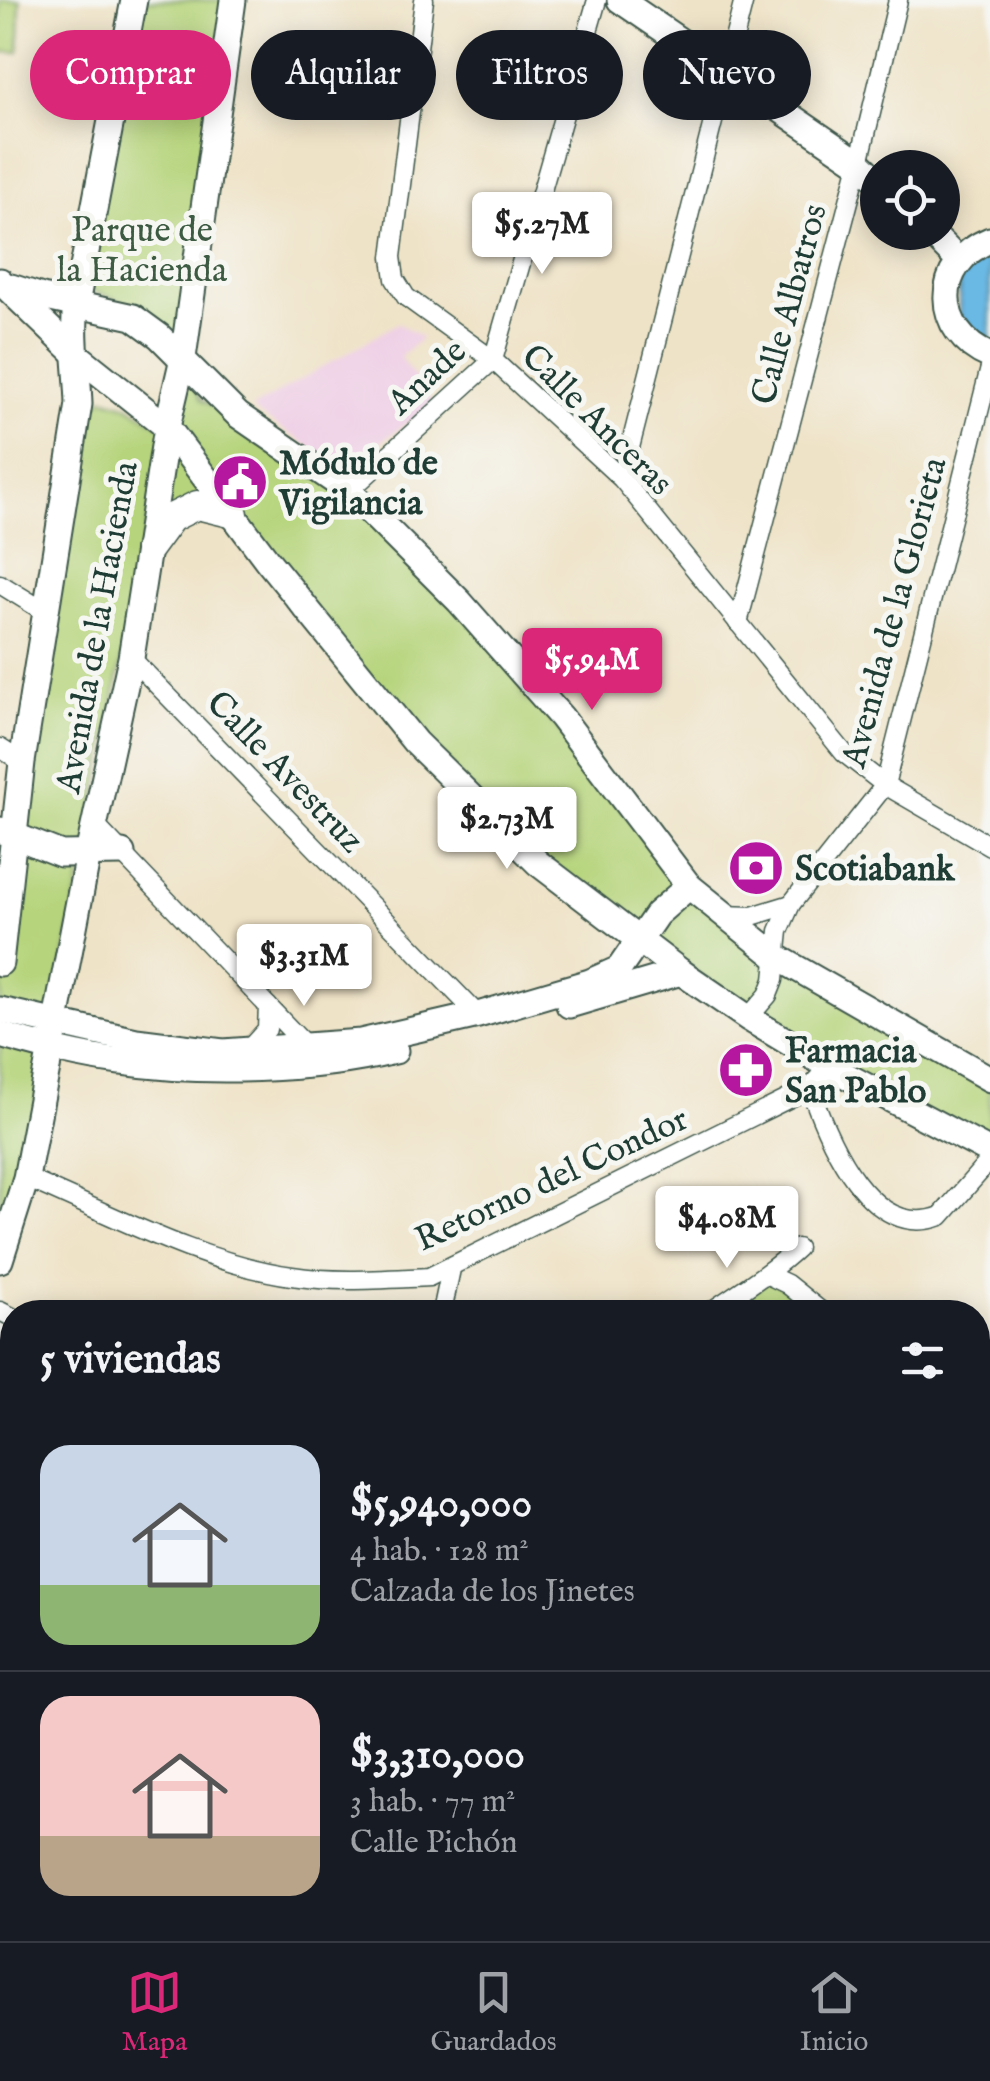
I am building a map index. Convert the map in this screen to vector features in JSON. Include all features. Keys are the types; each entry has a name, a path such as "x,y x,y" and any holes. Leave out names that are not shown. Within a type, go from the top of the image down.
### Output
{"main road":[{"name":"Avenida de la Hacienda","path":"0,963 8,806 22,762 79,404 74,338 76,304 134,0"},
{"name":"Avenida de la Hacienda","path":"0,1260 26,1178 88,854 132,658 167,427 182,358 233,0"},
{"path":"620,0 665,30"},
{"path":"798,120 859,162"},
{"path":"990,240 972,248 959,261 946,298 950,318 960,336 974,349 990,356"},
{"path":"948,250 959,261"},
{"path":"3,283 134,317 182,358 238,415 349,491 459,602 561,717 690,886 777,957 990,1079"},
{"path":"3,283 78,356 167,427 416,742 538,863 748,1018 830,1067 990,1152"},
{"path":"149,548 171,518 197,505 234,514"},
{"path":"6,833 45,850 122,853"},
{"path":"0,1036 153,1043 222,1052 361,1042 478,1015 590,982 619,968 657,914 690,886"},
{"path":"0,1010 54,1037 122,1063 227,1068 358,1060 511,1023 681,972"}],"street":[{"name":"Calle Anceras","path":"424,0 392,257 396,279 406,297 494,360 622,479 844,754 885,785 990,846"},
{"name":"Anade","path":"349,491 494,360 597,0"},
{"path":"736,30 744,0"},
{"name":"Calle Albatros","path":"738,623 898,0"},
{"path":"622,479 713,120"},
{"name":"Avenida de la Glorieta","path":"748,1018 768,996 779,931 791,904 885,785 990,368"},
{"path":"0,584 47,613"},
{"name":"Calle Avestruz","path":"132,658 478,1015"},
{"path":"0,748 22,762"},
{"path":"95,825 306,1046"},
{"path":"724,915 752,916 791,904"},
{"path":"248,1050 267,1029 268,1006"},
{"name":"Retorno del Condor","path":"26,1178 228,1261 292,1276 380,1280 429,1276 810,1088 830,1067"},
{"path":"810,1088 824,1128 847,1170 876,1205 907,1220 942,1216 990,1160"},
{"path":"729,1300 768,1275 797,1248"},
{"path":"444,1300 451,1268"},
{"path":"768,1275 807,1300"}],"shaded area":[{"path":"398,323 422,338 400,357 434,404 357,459 339,462 327,458 251,409"}],"green space":[{"path":"0,0 20,0 19,52 0,52"},
{"name":"Parque de la Hacienda","path":"135,0 232,0 228,30 129,30"},
{"name":"Parque de la Hacienda","path":"112,120 215,120 183,351 136,306 80,287"},
{"path":"183,359 201,400 236,416 348,493 456,603 688,890 990,1082 990,1149 831,1065 538,863 232,529 206,515 153,551"},
{"path":"103,398 129,406 164,428 86,852 16,835 91,408"},
{"path":"14,839 84,858 53,1022 0,1008"},
{"path":"0,1041 49,1052 0,1249"},
{"path":"768,1277 802,1300 732,1300"}],"water":[{"path":"990,248 990,347 959,315 959,280"}],"place":[{"name":"Módulo de Vigilancia","path":"240,482"},
{"name":"Scotiabank","path":"756,868"},
{"name":"Farmacia San Pablo","path":"746,1070"}]}
